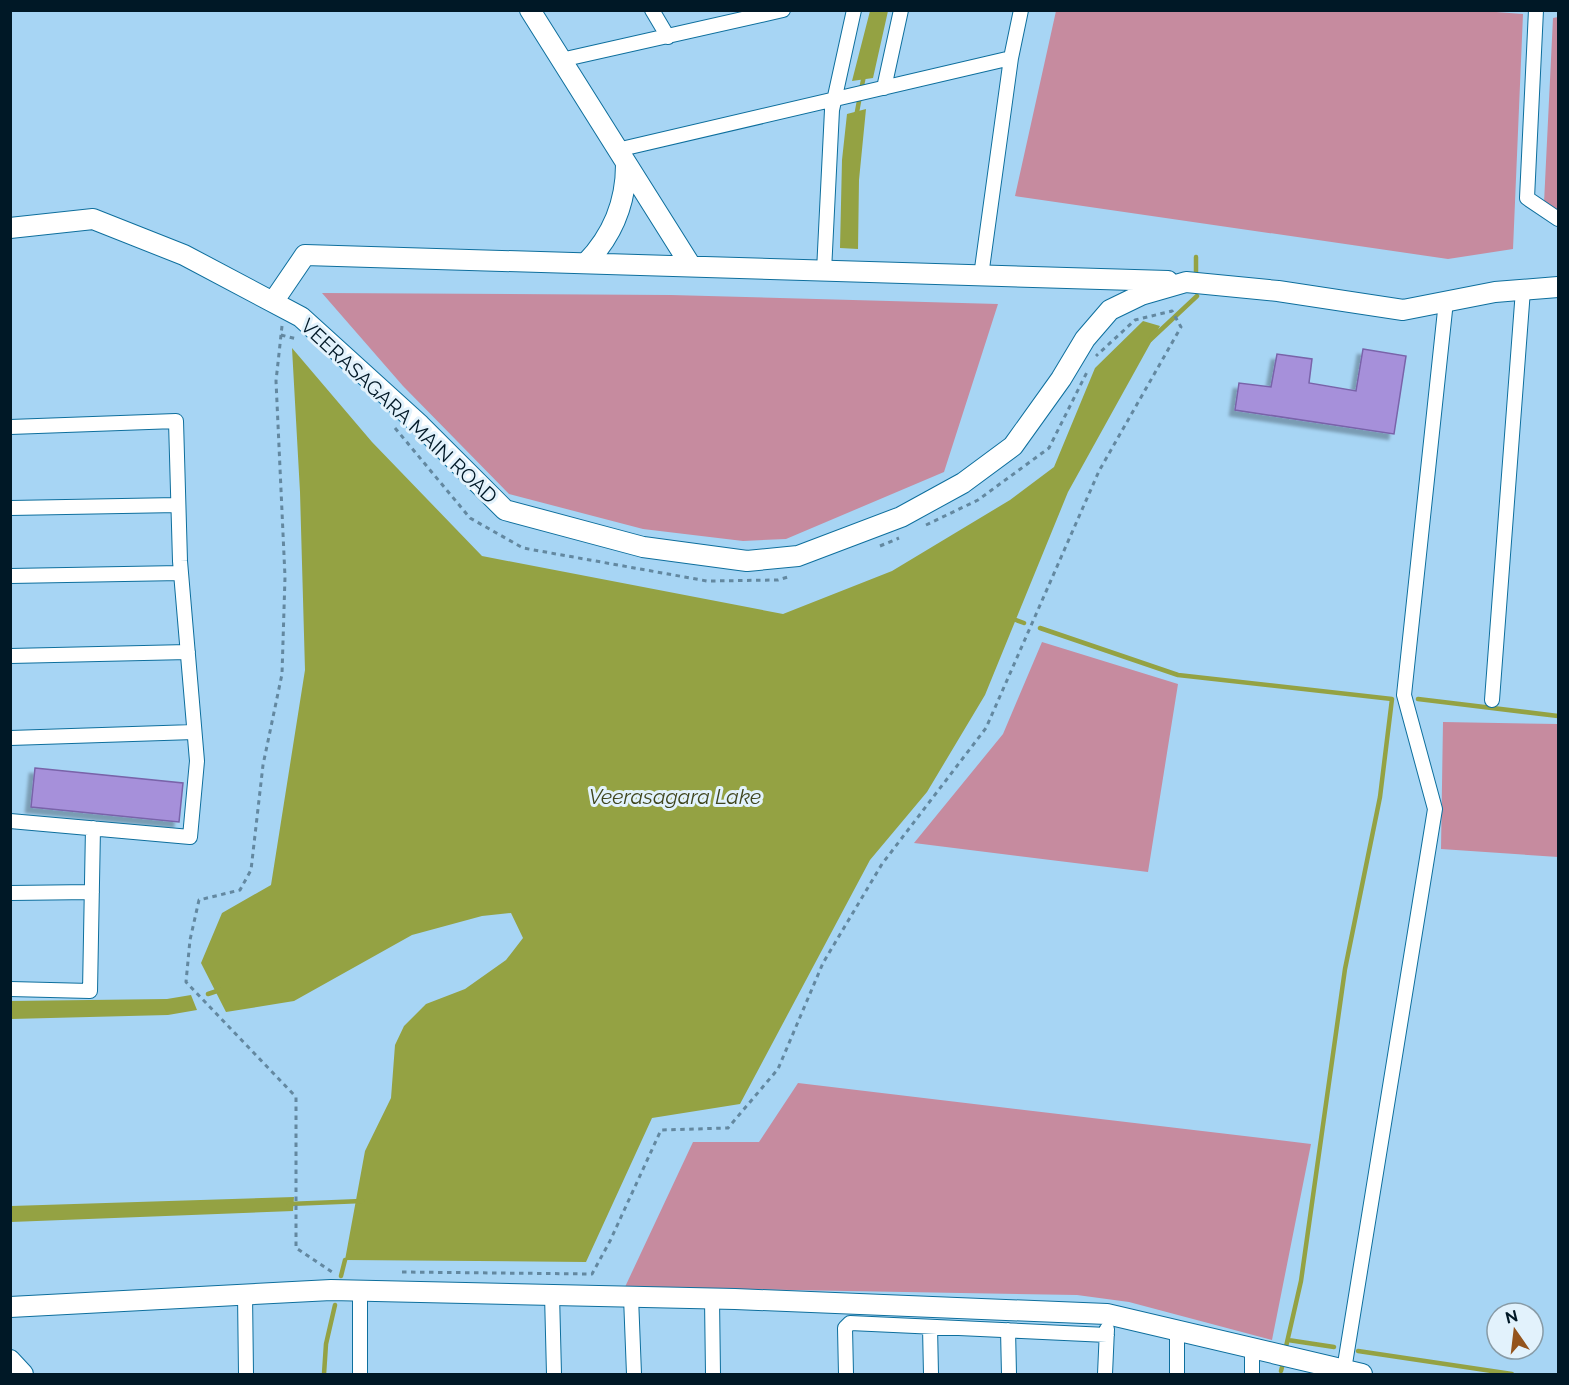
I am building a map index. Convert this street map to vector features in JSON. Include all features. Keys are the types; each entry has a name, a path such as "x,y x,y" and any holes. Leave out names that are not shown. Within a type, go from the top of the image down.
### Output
{"street":[{"path":"530,10 690,266"},
{"path":"652,10 668,37"},
{"path":"561,60 783,10"},
{"path":"824,271 835,99 854,10"},
{"path":"878,89 901,10"},
{"path":"981,276 1011,58 1021,10"},
{"path":"1536,10 1527,198 1558,219"},
{"path":"622,157 850,95 1011,58"},
{"path":"586,263 603,243 616,219 624,192 622,157"},
{"name":"VEERASAGARA MAIN ROAD","path":"10,228 93,219 184,255 301,317 411,417 505,510 643,547 747,561 798,556 901,517 963,483 1014,446 1061,379 1085,339 1110,310 1141,295 1186,282 1278,291 1402,310 1495,292 1558,287"},
{"path":"277,305 305,255 1186,282"},
{"path":"1492,700 1523,290"},
{"path":"10,1307 245,1294 360,1291 631,1296 1107,1314 1353,1372 1435,809 1404,695 1446,301"},
{"path":"10,427 176,421 181,573 197,761 190,837 10,821"},
{"path":"10,508 178,505"},
{"path":"10,576 181,573"},
{"path":"10,656 188,652"},
{"path":"10,738 194,732"},
{"path":"10,989 90,991 93,828"},
{"path":"10,893 92,892"},
{"path":"360,1291 360,1374"},
{"path":"245,1294 246,1374"},
{"path":"552,1294 554,1374"},
{"path":"631,1296 634,1374"},
{"path":"712,1299 713,1374"},
{"path":"1105,1374 1107,1314"},
{"path":"846,1374 846,1328 850,1323 1107,1335"},
{"path":"930,1327 931,1374"},
{"path":"1177,1329 1177,1374"},
{"path":"1008,1330 1009,1374"},
{"path":"1252,1348 1252,1374"},
{"path":"10,1360 23,1374"}],"path":[{"path":"277,305 281,335 276,381 285,577 282,674 262,765 251,870 240,890 198,900 190,940 186,982 296,1097 296,1248 331,1272 335,1272"},
{"path":"395,1272 592,1274 610,1241 661,1130 728,1128 778,1069 823,963 882,864 986,728 1099,471 1181,327 1172,311 1135,320 1095,357"},
{"path":"281,335 300,340"},
{"path":"920,528 978,500 1049,448 1090,367"},
{"path":"391,422 470,518 523,548 707,581 778,580 801,572"},
{"path":"869,549 901,537"}],"shaded area":[{"path":"1056,11 1483,11 1523,14 1513,249 1448,259 1015,196"},
{"path":"1558,17 1558,211 1544,203 1553,18"},
{"path":"322,293 671,295 998,304 944,472 786,539 743,541 643,529 509,494 403,386"},
{"path":"1042,642 1178,684 1148,872 914,843 1003,734"},
{"path":"1443,722 1558,724 1558,857 1441,849"},
{"path":"798,1083 1311,1144 1272,1340 1129,1302 1077,1295 625,1287 693,1142 759,1142"}],"water":[{"path":"870,11 888,11 873,78 852,81"},
{"path":"866,109 859,180 858,249 840,248 842,160 847,114"},
{"name":"Veerasagara Lake","path":"1143,321 1160,326 1068,492 985,695 927,792 870,860 740,1104 652,1118 586,1262 345,1260 365,1151 391,1098 395,1045 404,1026 426,1004 465,989 506,960 523,938 511,913 482,916 412,935 294,1001 226,1012 201,963 222,913 271,885 305,670 300,492 292,348 372,442 482,556 783,614 892,571 1010,500 1054,467 1095,368"},
{"path":"191,995 197,1010 168,1015 11,1019 11,1001 167,999"},
{"path":"294,1197 293,1211 11,1222 11,1206"}],"building":[{"path":"1363,349 1406,356 1394,434 1235,410 1239,383 1271,387 1277,354 1312,359 1309,383 1356,391"},
{"path":"35,768 183,783 179,822 31,807"}],"waterway":[{"path":"856,117 864,75"},
{"path":"1196,257 1196,275"},
{"path":"1150,340 1197,296"},
{"path":"1016,620 1024,623"},
{"path":"1040,628 1178,675 1392,699 1380,797 1345,969 1301,1281 1285,1351"},
{"path":"1418,699 1558,716"},
{"path":"208,994 220,990"},
{"path":"289,1204 362,1201"},
{"path":"341,1276 345,1260"},
{"path":"324,1374 326,1344 335,1305"},
{"path":"1288,1340 1334,1347"},
{"path":"1358,1351 1512,1374"},
{"path":"1281,1371 1284,1359"}]}
